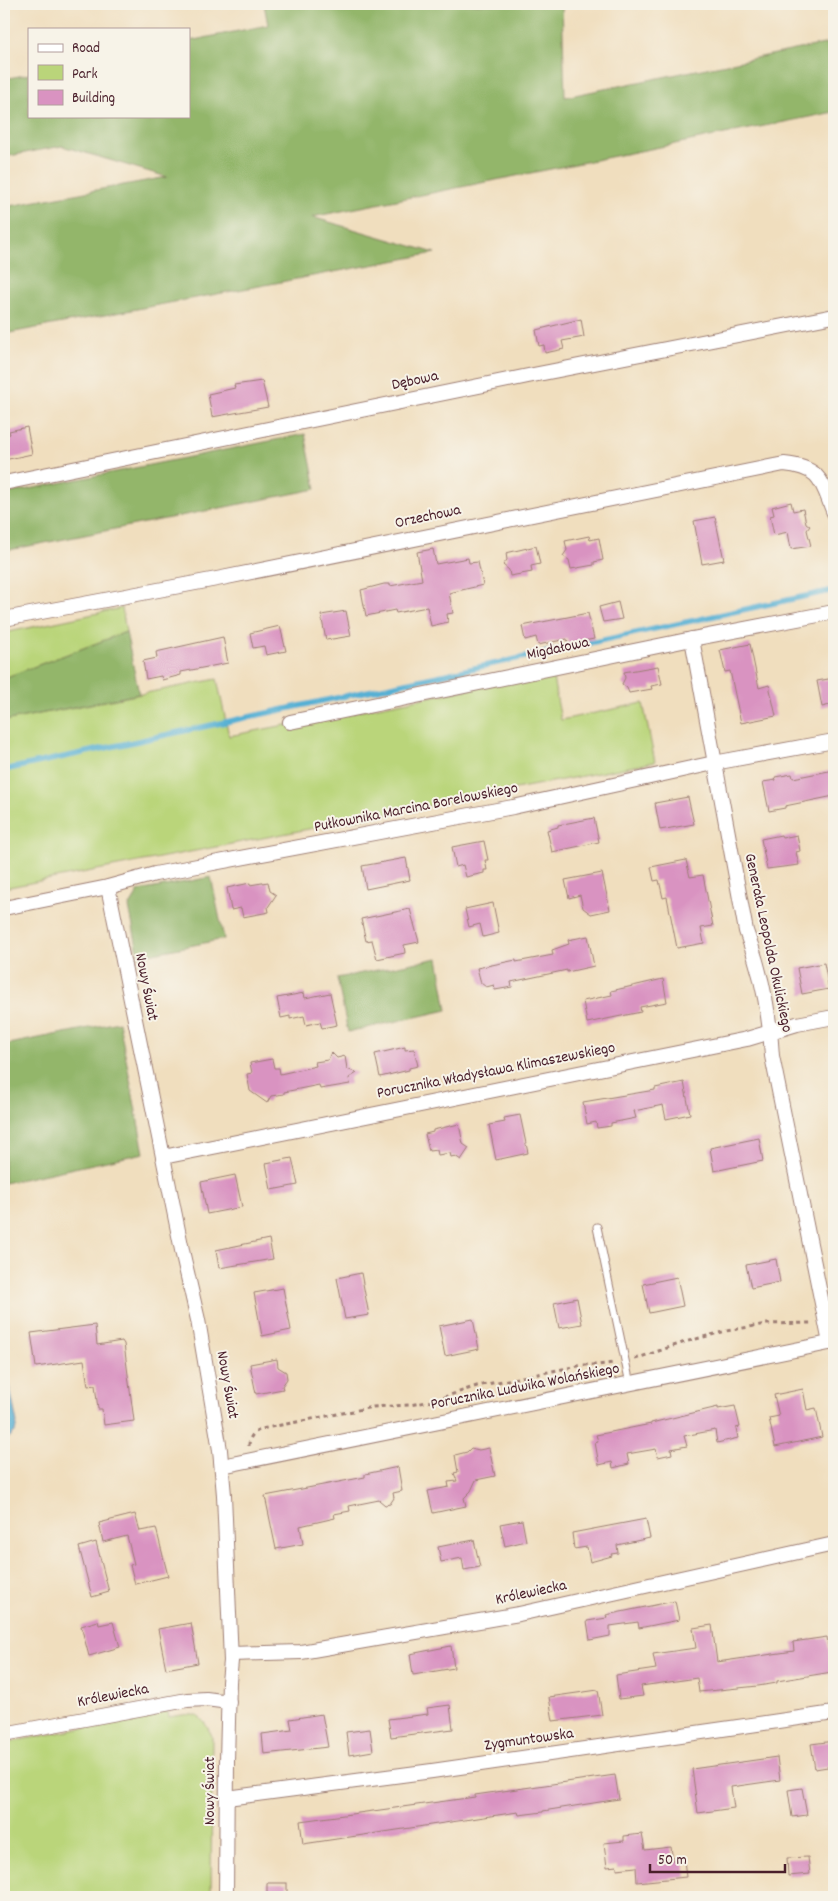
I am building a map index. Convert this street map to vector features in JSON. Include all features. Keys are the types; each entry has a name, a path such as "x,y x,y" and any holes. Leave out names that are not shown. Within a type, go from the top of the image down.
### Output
{"street":[{"name":"Dębowa","path":"4,483 518,378 834,316"},
{"name":"Orzechowa","path":"4,620 222,578 784,464 810,470 820,480 834,513"},
{"name":"Migdałowa","path":"290,722 692,639 834,612"},
{"name":"Generała Leopolda Okulickiego","path":"692,639 746,931 754,953 769,1016 772,1056 825,1321 832,1342"},
{"name":"Pułkownika Marcina Borelowskiego","path":"4,908 108,887 155,874 513,807 714,763 834,741"},
{"name":"Nowy Świat","path":"108,887 198,1320 222,1466 231,1654 226,1897"},
{"name":"Porucznika Władysława Klimaszewskiego","path":"163,1157 771,1032 797,1024 834,1017"},
{"name":"Porucznika Ludwika Wolańskiego","path":"222,1466 832,1342"},
{"name":"Królewiecka","path":"231,1654 301,1652 519,1614 834,1544"},
{"name":"Królewiecka","path":"4,1734 187,1700 206,1699 229,1702"},
{"name":"Zygmuntowska","path":"227,1798 442,1770 834,1713"}],"lane":[{"path":"598,1226 630,1384"}],"path":[{"path":"251,1460 249,1439 255,1432 261,1429 373,1407 410,1405 432,1401 477,1386 583,1365 625,1361 726,1331 766,1324 806,1324 825,1321"}],"green space":[{"path":"264,4 562,4 565,97 834,42 834,112 312,217 435,253 4,334 4,207 167,177 62,146 4,157 4,79 28,74 28,118 190,118 190,41 268,25"},
{"path":"305,434 316,489 4,551 4,494"},
{"path":"122,608 126,632 4,678 4,633"},
{"path":"126,632 139,694 4,721 4,678"},
{"path":"552,673 561,720 643,703 655,762 4,888 4,721 217,679 229,736"},
{"path":"211,877 224,939 139,956 129,907 139,891"},
{"path":"438,958 447,1010 348,1032 337,978"},
{"path":"119,1022 144,1153 4,1183 4,1045"},
{"path":"168,1712 169,1717 190,1715 200,1718 212,1736 211,1897 4,1897 4,1743"}],"water":[{"path":"4,1365 17,1423 15,1432 4,1442"}],"building":[{"path":"581,319 584,337 562,341 564,349 545,353 544,345 539,346 536,330"},
{"path":"262,381 268,407 212,417 208,394 235,388 234,385"},
{"path":"27,427 32,454 4,460 4,436 10,434 9,431"},
{"path":"791,502 793,511 803,509 806,523 810,526 807,530 811,546 791,549 788,532 774,535 770,516 774,515 772,507"},
{"path":"715,517 724,560 702,564 694,521"},
{"path":"589,536 590,540 599,538 603,560 594,562 594,565 571,569 569,560 563,556 567,550 565,541"},
{"path":"536,546 540,564 531,566 532,572 510,576 509,570 503,565 507,560 506,553"},
{"path":"433,549 436,564 468,558 469,563 478,562 483,585 449,593 453,613 447,614 448,622 431,626 427,607 396,613 395,610 366,616 361,590 384,584 390,584 390,586 422,580 417,552"},
{"path":"618,602 622,619 603,622 599,607"},
{"path":"346,611 351,636 326,640 321,615"},
{"path":"588,613 594,639 568,644 567,639 538,645 536,637 525,640 522,626"},
{"path":"280,626 286,651 266,655 264,646 253,648 250,633"},
{"path":"223,637 228,663 181,672 181,675 162,680 161,676 146,679 143,661 157,658 156,652"},
{"path":"750,644 759,688 769,685 776,716 741,723 730,671 725,672 720,650"},
{"path":"658,666 662,684 651,686 652,689 629,693 622,684 625,678 624,672"},
{"path":"834,678 834,704 822,707 817,681"},
{"path":"834,770 834,796 769,811 763,782 776,780 775,777 792,774 793,778"},
{"path":"688,797 694,824 660,830 655,803"},
{"path":"594,818 599,842 552,852 547,830 558,827 558,825"},
{"path":"781,835 782,838 797,835 800,851 796,852 799,865 767,869 761,839"},
{"path":"484,841 488,860 485,860 487,870 484,870 484,873 466,877 463,865 456,867 452,847"},
{"path":"406,858 410,880 366,889 362,866"},
{"path":"686,860 690,877 703,875 713,926 701,928 704,943 677,948 667,897 663,898 659,880 654,881 651,867"},
{"path":"602,873 610,910 591,914 583,908 580,895 569,898 565,880"},
{"path":"268,882 270,891 276,895 268,907 269,912 243,917 241,908 231,910 227,888 250,883 250,885"},
{"path":"493,903 499,933 483,937 480,924 469,927 465,909"},
{"path":"410,909 419,942 404,945 405,953 377,959 372,940 366,941 361,919"},
{"path":"588,936 594,966 511,982 512,987 495,990 494,985 486,987 481,983 477,968 553,955 552,950 569,944 568,940"},
{"path":"824,963 829,989 802,994 797,968"},
{"path":"663,979 667,1002 640,1007 641,1012 587,1023 583,1001 612,995 611,991"},
{"path":"304,993 305,998 330,993 337,1025 322,1028 320,1022 306,1025 304,1016 290,1019 290,1016 281,1018 277,998"},
{"path":"405,1047 405,1050 414,1049 418,1066 380,1077 375,1054"},
{"path":"331,1052 337,1058 345,1056 347,1069 357,1073 349,1078 350,1084 320,1089 319,1085 284,1092 284,1094 271,1096 267,1103 250,1091 247,1074 252,1073 250,1063 272,1059 274,1068 279,1068 280,1074 316,1066 315,1062 328,1060"},
{"path":"684,1082 690,1114 666,1119 663,1105 634,1111 636,1118 611,1123 611,1126 597,1128 596,1122 587,1124 583,1102 655,1090 655,1088"},
{"path":"520,1115 528,1153 496,1160 489,1125 505,1122 504,1118"},
{"path":"459,1124 463,1144 469,1148 461,1160 455,1156 451,1157 450,1153 438,1155 437,1150 429,1151 425,1134 433,1132 433,1130"},
{"path":"759,1138 763,1161 714,1171 710,1148"},
{"path":"292,1158 298,1185 271,1190 266,1163"},
{"path":"235,1175 242,1207 207,1214 201,1182"},
{"path":"269,1239 273,1259 219,1268 216,1250"},
{"path":"776,1259 780,1282 751,1288 746,1265"},
{"path":"361,1273 369,1315 345,1319 337,1278"},
{"path":"677,1277 683,1306 649,1313 643,1284"},
{"path":"283,1288 291,1330 262,1336 254,1293"},
{"path":"577,1298 582,1324 559,1328 554,1303"},
{"path":"473,1319 479,1349 445,1356 439,1326"},
{"path":"95,1325 97,1345 122,1341 124,1344 134,1421 104,1425 102,1409 98,1409 95,1385 88,1386 84,1360 36,1367 31,1333"},
{"path":"277,1359 278,1367 286,1372 287,1379 282,1386 283,1389 256,1394 250,1364"},
{"path":"803,1389 807,1410 816,1408 822,1437 775,1447 769,1418 779,1416 774,1395"},
{"path":"735,1406 740,1427 736,1428 738,1438 717,1443 715,1430 684,1436 687,1446 671,1449 672,1454 658,1457 656,1449 627,1454 629,1464 613,1468 612,1462 599,1465 595,1442 598,1441 596,1435 651,1424 718,1407 718,1409"},
{"path":"471,1448 479,1450 489,1448 495,1476 476,1480 471,1491 464,1498 466,1506 433,1513 428,1491 449,1487 448,1482 457,1481 454,1473 458,1472 455,1455 467,1452"},
{"path":"398,1467 402,1491 393,1493 394,1498 390,1504 385,1505 379,1500 349,1506 350,1511 334,1514 335,1518 300,1526 303,1544 276,1549 265,1496 365,1477 365,1474"},
{"path":"135,1514 140,1531 156,1528 168,1576 135,1584 130,1565 134,1564 127,1536 103,1542 99,1523"},
{"path":"646,1519 650,1538 617,1545 618,1553 611,1554 612,1556 590,1562 587,1547 574,1549 572,1533"},
{"path":"522,1520 526,1541 505,1546 500,1524"},
{"path":"474,1540 480,1567 464,1570 462,1558 441,1562 438,1547"},
{"path":"96,1542 109,1592 92,1597 79,1547"},
{"path":"675,1601 679,1620 639,1628 638,1622 610,1626 610,1636 590,1640 587,1621 607,1618 606,1615"},
{"path":"98,1621 99,1625 113,1622 120,1647 89,1656 81,1626"},
{"path":"191,1623 198,1663 166,1669 158,1629"},
{"path":"712,1625 717,1662 794,1651 793,1642 827,1637 832,1672 758,1686 699,1692 697,1678 641,1686 643,1696 619,1699 616,1675 656,1669 653,1654 696,1648 693,1628"},
{"path":"451,1646 454,1668 413,1675 410,1654"},
{"path":"598,1690 602,1715 553,1721 549,1697"},
{"path":"450,1705 453,1729 391,1737 388,1719 428,1714 427,1708"},
{"path":"322,1714 328,1747 264,1754 262,1734 292,1730 290,1719"},
{"path":"370,1729 373,1751 349,1755 346,1732"},
{"path":"834,1741 834,1766 815,1769 811,1744"},
{"path":"777,1757 780,1780 731,1787 734,1808 698,1813 692,1769"},
{"path":"615,1775 619,1799 543,1812 519,1815 518,1812 303,1844 300,1821 475,1797 475,1795"},
{"path":"802,1788 807,1815 792,1817 788,1790"},
{"path":"642,1834 645,1850 671,1847 673,1861 684,1860 686,1877 637,1882 636,1867 617,1869 617,1866 607,1867 604,1843 624,1841 624,1836"},
{"path":"808,1857 810,1874 788,1876 787,1858"},
{"path":"267,1883 287,1883 287,1897 267,1897"}],"waterway":[{"path":"4,770 834,590"}]}
